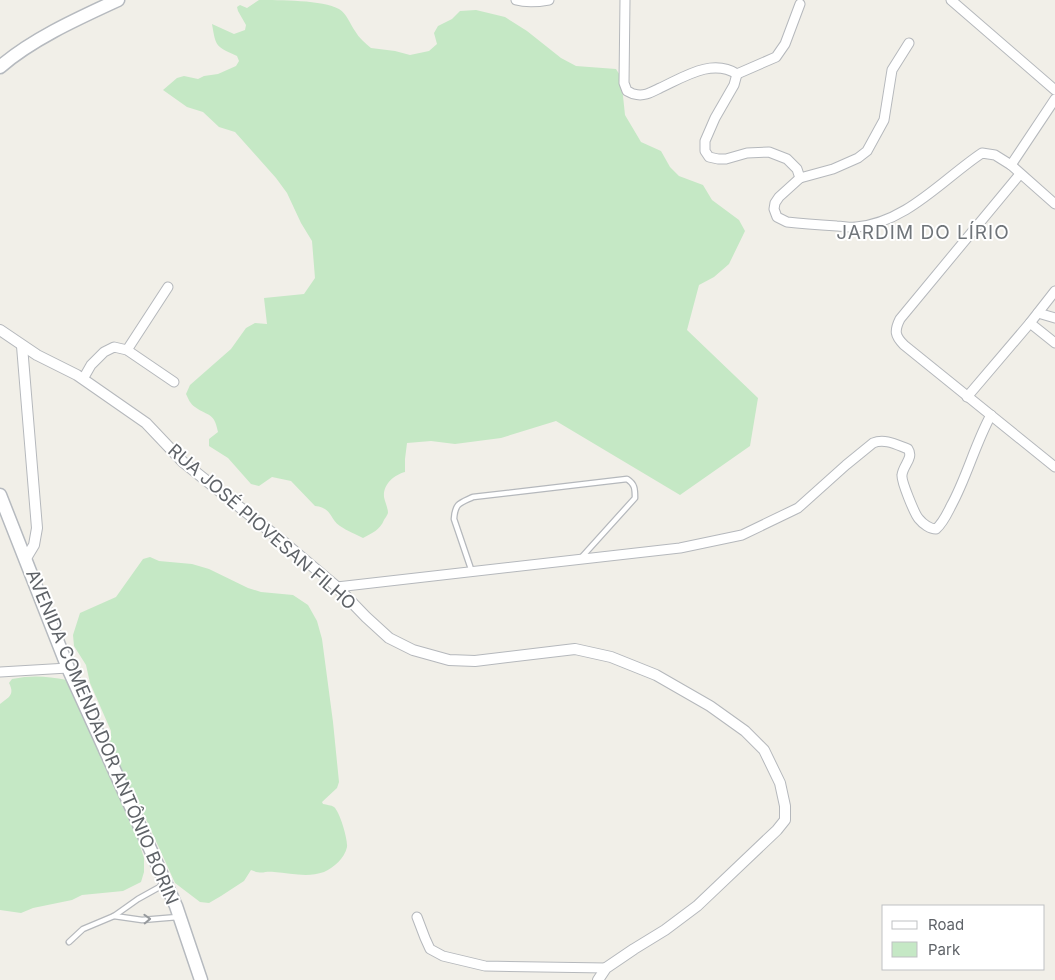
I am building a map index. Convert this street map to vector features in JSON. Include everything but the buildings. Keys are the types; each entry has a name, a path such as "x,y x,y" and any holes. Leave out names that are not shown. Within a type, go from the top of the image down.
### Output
{"main road":[{"path":"0,67 29,45 118,0"},
{"name":"AVENIDA COMENDADOR ANTÔNIO BORIN","path":"0,495 68,668 166,884 200,980"}],"street":[{"path":"516,0 522,2 549,0"},
{"path":"625,0 624,83 627,91 635,95 645,95 699,70 716,67 729,69 737,74"},
{"path":"951,0 1055,90"},
{"path":"800,4 785,44 776,56 737,74 734,85 715,118 705,142 705,151 708,157 718,160 747,153 769,152 787,159 798,169 800,178"},
{"path":"909,43 892,70 884,120 867,151 858,158 833,169 800,178 775,203 774,210 777,217 787,222 814,225 856,227 878,222 896,214 934,191 982,153 995,155 1011,165 1055,204"},
{"path":"1011,165 1055,99"},
{"path":"1020,174 900,319 896,326 896,332 899,340 904,345 1055,467"},
{"path":"128,350 168,288"},
{"path":"967,397 1055,291"},
{"path":"1038,313 1055,318"},
{"path":"1030,323 1055,343"},
{"name":"RUA JOSÉ PIOVESAN FILHO","path":"0,330 22,346 83,380 146,423 183,462 337,587 389,638 413,650 450,660 475,661 575,649 611,657 656,675 710,706 745,730 764,750 780,782 785,806 785,820 698,906 666,930 634,948 606,968 598,980"},
{"path":"22,346 37,528 34,545 25,560"},
{"path":"83,380 91,365 104,352 114,347 128,350 174,382"},
{"path":"337,587 680,548 742,535 798,508 846,465 874,443 884,440 910,451 910,456 902,472 903,484 917,517 932,529 936,529 944,519 960,490 983,429 991,416"},
{"path":"0,672 68,668"},
{"path":"417,917 430,949 443,956 485,966 606,968"}],"lane":[{"path":"472,572 454,518 454,510 460,502 473,497 627,479 633,483 636,489 635,498 579,560"},
{"path":"69,942 83,929 114,916 138,899 166,884"},
{"path":"114,916 142,920 179,917"}],"green space":[{"path":"259,0 300,1 332,6 344,14 358,36 371,48 410,55 429,51 437,44 434,33 438,26 452,19 460,11 476,10 505,17 527,31 561,58 576,66 616,69 621,77 625,115 641,142 661,151 670,167 679,176 703,185 712,200 739,220 745,231 729,264 714,277 699,285 687,330 758,398 750,446 680,495 556,421 501,438 455,444 431,441 407,443 405,472 393,478 385,488 384,497 388,514 378,529 363,538 340,526 328,511 315,506 291,481 272,477 259,486 251,484 228,458 209,446 209,439 218,432 215,421 190,403 186,394 190,385 231,349 246,328 255,323 267,324 264,298 304,294 315,278 312,241 287,193 276,178 235,132 219,127 203,112 187,107 163,90 177,78 184,76 198,79 218,74 236,66 239,61 237,56 218,45 212,24 234,34 245,30 246,25 237,7 240,5 247,8"},
{"path":"150,557 159,561 192,564 209,569 248,588 261,592 293,595 308,605 317,621 322,639 339,782 337,788 322,802 334,807 339,814 346,838 346,851 335,865 318,874 261,873 251,870 244,881 221,896 209,903 200,902 175,883 136,797 121,771 122,790 144,858 144,872 141,882 123,891 82,895 72,900 33,908 21,913 0,910 0,704 11,693 9,683 12,679 39,676 67,680 105,740 109,742 111,740 111,731 90,683 86,665 74,646 73,635 80,613 116,597 143,559"}],"district":[{"name":"JARDIM DO LÍRIO","path":"923,232"}]}
